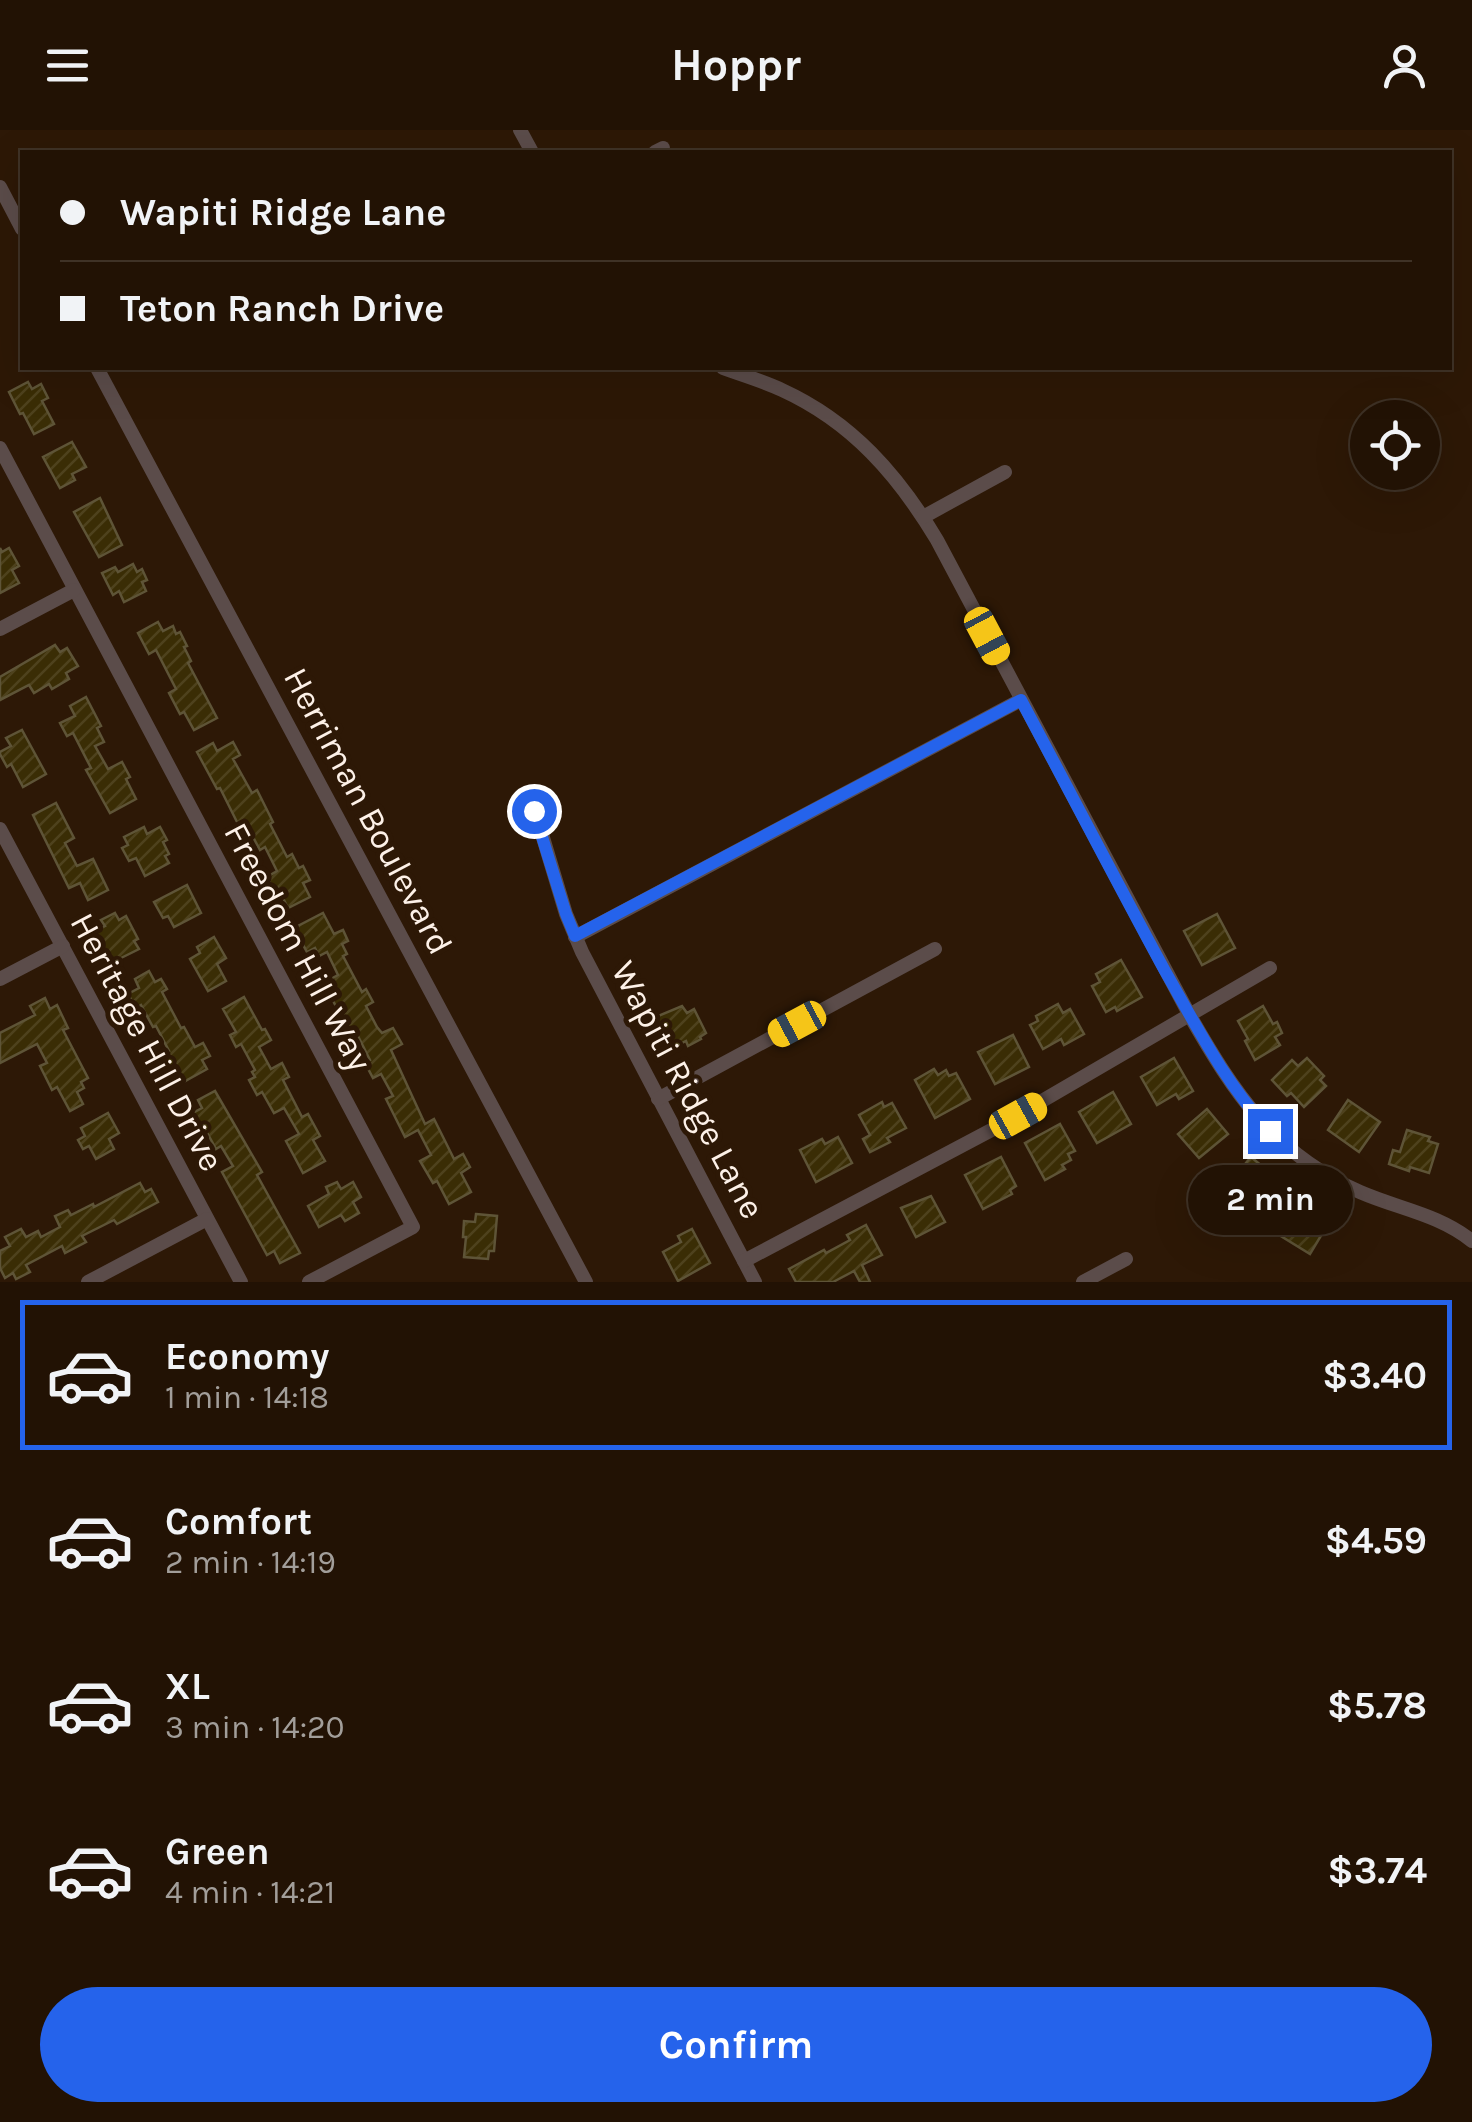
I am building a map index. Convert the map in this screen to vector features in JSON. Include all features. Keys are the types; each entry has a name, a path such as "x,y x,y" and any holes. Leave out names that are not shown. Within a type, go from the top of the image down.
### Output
{"street":[{"path":"0,187 20,225"},
{"name":"Herriman Boulevard","path":"98,370 586,1282"},
{"path":"728,370 782,390 845,429 887,468 923,518 1189,1014 1240,1098 1288,1148 1343,1184 1429,1215 1472,1241"},
{"path":"0,448 74,590 0,629"},
{"path":"923,518 1006,472"},
{"name":"Freedom Hill Way","path":"74,590 413,1227 309,1282"},
{"path":"575,936 1021,700"},
{"name":"Wapiti Ridge Lane","path":"534,811 575,936 755,1282"},
{"name":"Heritage Hill Drive","path":"0,829 241,1282"},
{"path":"0,978 62,946"},
{"path":"658,1099 936,949"},
{"path":"744,1262 1024,1112 1270,968"},
{"path":"88,1282 207,1220"},
{"path":"1083,1282 1126,1259"}],"building":[{"path":"28,382 32,389 41,384 48,398 42,401 54,424 34,434 9,392"},
{"path":"72,442 86,467 72,474 75,480 60,488 43,457"},
{"path":"100,498 122,545 99,557 74,512"},
{"path":"0,548 2,552 9,548 19,566 12,570 19,583 0,593"},
{"path":"133,564 137,572 142,569 146,591 124,602 119,591 113,595 102,573 115,567 118,572"},
{"path":"158,622 163,631 173,626 176,634 180,632 191,661 188,663 217,718 194,730 169,693 176,689 156,650 149,654 138,633"},
{"path":"55,645 60,652 67,648 78,666 66,673 69,679 34,693 29,685 0,700 0,677"},
{"path":"86,697 101,726 97,728 104,742 95,746 108,769 122,762 136,799 110,813 86,770 91,768 73,733 67,736 60,723 75,716 70,706"},
{"path":"22,730 46,774 23,787 11,764 7,767 0,754 11,746 6,738"},
{"path":"233,742 240,755 233,759 252,793 257,790 287,857 292,854 310,880 303,883 310,897 288,908 267,877 277,871 265,847 260,850 253,837 246,840 197,752 213,743 217,751"},
{"path":"56,803 74,838 65,843 77,866 93,859 108,890 88,900 80,883 69,888 33,815"},
{"path":"144,827 147,834 160,827 169,854 165,856 169,863 145,876 136,858 129,861 122,848 128,845 124,837"},
{"path":"187,885 201,913 174,927 154,902"},
{"path":"115,913 119,920 126,916 139,949 113,962 93,932 105,926 101,920"},
{"path":"323,913 334,934 343,930 348,941 342,944 347,954 343,956 362,992 366,989 373,1002 366,1006 377,1027 382,1033 393,1028 402,1044 391,1050 425,1124 434,1119 454,1159 463,1154 470,1167 461,1173 471,1192 449,1204 420,1161 431,1155 418,1130 405,1137 386,1099 393,1096 381,1074 373,1078 365,1063 370,1060 355,1030 350,1033 330,995 336,992 329,980 338,975 327,952 319,956 315,948 307,952 294,928"},
{"path":"1217,914 1235,948 1202,965 1184,931"},
{"path":"214,937 226,958 217,964 226,981 208,991 190,959 200,953 197,947"},
{"path":"1121,960 1142,997 1117,1011 1115,1007 1106,1012 1092,986 1100,982 1096,974"},
{"path":"149,971 155,982 161,979 167,989 162,992 181,1028 184,1027 195,1047 203,1043 210,1056 202,1060 207,1069 178,1085 162,1054 169,1051 156,1026 153,1027 141,1005 136,1008 128,994 139,988 135,979"},
{"path":"244,997 271,1040 259,1047 271,1069 282,1063 289,1077 283,1080 302,1117 308,1114 320,1136 313,1140 325,1161 303,1173 286,1141 299,1134 284,1108 274,1113 262,1092 257,1095 249,1080 255,1077 255,1070 241,1044 236,1047 230,1035 236,1032 223,1009"},
{"path":"45,998 50,1009 57,1005 68,1028 63,1030 88,1078 81,1082 84,1088 77,1092 83,1104 70,1111 57,1087 52,1090 40,1066 47,1063 37,1044 0,1063 0,1033 35,1015 30,1006"},
{"path":"1058,1004 1063,1013 1070,1009 1084,1034 1064,1045 1061,1039 1043,1049 1030,1025 1038,1021 1036,1016"},
{"path":"682,1006 687,1013 694,1009 706,1033 688,1046 686,1041 668,1050 651,1019"},
{"path":"1263,1006 1282,1033 1275,1037 1280,1045 1255,1060 1238,1021"},
{"path":"1013,1035 1029,1067 995,1084 978,1052"},
{"path":"1174,1058 1193,1091 1179,1099 1176,1094 1157,1105 1141,1077"},
{"path":"1307,1058 1324,1076 1320,1080 1326,1086 1304,1107 1272,1080 1292,1060 1298,1066"},
{"path":"934,1069 938,1075 946,1070 949,1076 956,1073 970,1099 935,1118 915,1080"},
{"path":"215,1091 262,1172 257,1175 300,1253 280,1263 274,1251 267,1255 222,1172 233,1166 221,1146 216,1149 203,1125 198,1127 191,1114 202,1108 198,1100"},
{"path":"1113,1092 1131,1124 1097,1143 1079,1112"},
{"path":"1348,1100 1380,1122 1359,1152 1328,1130"},
{"path":"882,1102 884,1107 892,1103 906,1128 870,1152 863,1139 870,1135 859,1115"},
{"path":"1207,1109 1228,1134 1199,1158 1178,1134"},
{"path":"108,1113 119,1133 109,1139 114,1149 96,1159 89,1146 83,1149 78,1140 85,1136 81,1128"},
{"path":"1060,1124 1075,1151 1068,1154 1071,1160 1062,1165 1065,1169 1045,1180 1025,1143"},
{"path":"1407,1130 1430,1137 1428,1141 1438,1144 1429,1173 1389,1164 1393,1150 1400,1152"},
{"path":"838,1137 852,1163 816,1182 800,1150 822,1139 825,1144"},
{"path":"1001,1157 1016,1186 1010,1190 1012,1194 983,1209 965,1175"},
{"path":"1251,1157 1281,1182 1253,1215 1237,1202 1241,1198 1232,1190 1245,1174 1240,1170"},
{"path":"337,1182 341,1189 353,1182 361,1197 353,1202 359,1213 345,1221 341,1215 319,1227 308,1206 329,1194 326,1187"},
{"path":"140,1183 145,1192 151,1189 158,1202 117,1224 114,1220 82,1236 86,1242 65,1253 62,1246 26,1265 30,1272 16,1279 13,1273 5,1278 0,1268 0,1251 10,1246 5,1237 21,1229 26,1237 38,1231 41,1237 60,1227 55,1216 68,1210 71,1215 93,1204 94,1207"},
{"path":"931,1196 945,1222 916,1237 901,1208"},
{"path":"1296,1202 1317,1215 1322,1207 1334,1214 1310,1254 1276,1233"},
{"path":"476,1214 497,1216 494,1251 489,1251 488,1259 464,1257 464,1221 475,1222"},
{"path":"866,1225 882,1255 862,1265 870,1282 860,1282 854,1271 833,1282 796,1282 789,1269 850,1240 847,1235"},
{"path":"692,1229 710,1263 678,1281 663,1252 681,1242 678,1236"}],"route":[{"path":"534,811 575,936 1021,700 1218,1065 1240,1098 1270,1131"}]}
